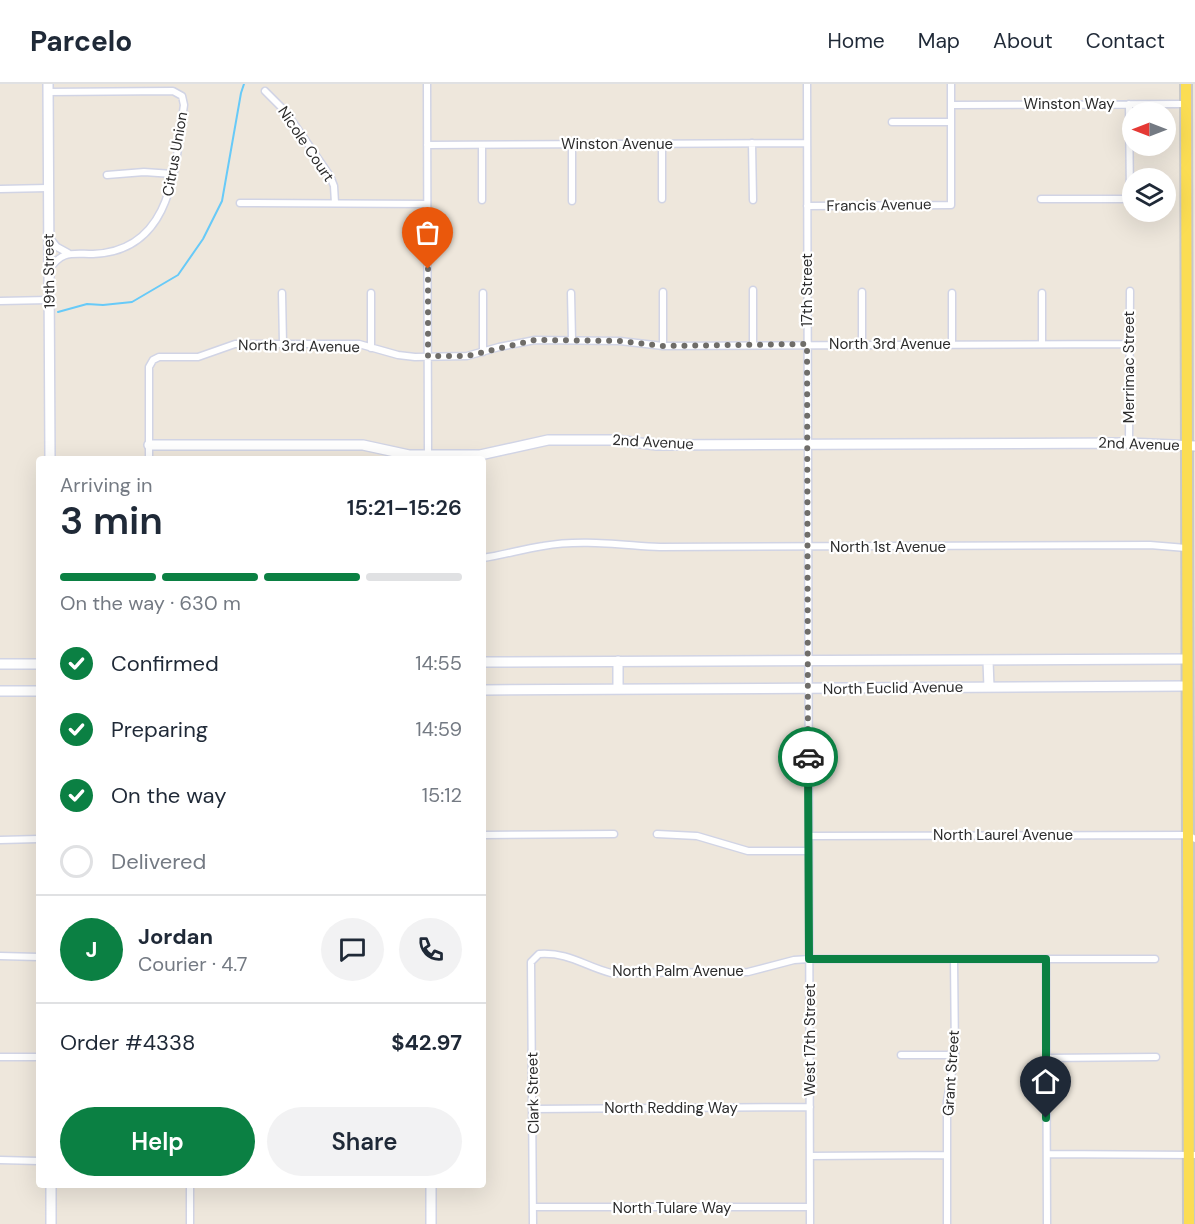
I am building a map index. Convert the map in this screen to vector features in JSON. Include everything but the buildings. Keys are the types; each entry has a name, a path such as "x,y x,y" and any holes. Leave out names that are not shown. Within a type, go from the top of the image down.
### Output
{"main road":[{"path":"1186,84 1191,167 1191,446 1186,548 1191,659 1192,1154 1189,1224"},
{"name":"19th Street","path":"48,88 50,456"},
{"name":"2nd Avenue","path":"454,456 480,455 548,440 615,440 657,445 1130,443 1191,446"},
{"name":"2nd Avenue","path":"150,445 363,445 418,456"},
{"name":"North Euclid Avenue","path":"486,662 1191,659"},
{"path":"618,661 618,690"},
{"path":"988,661 989,687"},
{"path":"0,664 36,664"},
{"name":"North Euclid Avenue","path":"486,690 1191,686"},
{"path":"0,691 36,691"},
{"path":"51,1188 51,1224"},
{"path":"430,1188 431,1224"}],"street":[{"path":"427,84 428,456"},
{"name":"17th Street","path":"807,84 808,675"},
{"path":"892,122 951,122 951,84"},
{"name":"Citrus Union","path":"48,88 172,91 182,96 184,105 173,174 166,203 160,215 143,234 124,246 93,254 69,254"},
{"name":"Nicole Court","path":"265,91 286,112 330,176 334,186 335,203"},
{"name":"Winston Way","path":"951,105 1122,104"},
{"name":"Winston Way","path":"1176,104 1186,104"},
{"name":"Francis Avenue","path":"807,206 951,205 951,122"},
{"path":"752,143 753,200"},
{"name":"Winston Avenue","path":"427,145 807,143"},
{"path":"572,144 572,201"},
{"path":"662,144 662,200"},
{"path":"482,145 482,200"},
{"path":"1041,199 1130,199 1130,156"},
{"path":"107,175 144,172 173,174"},
{"path":"0,189 48,188"},
{"path":"240,203 428,204"},
{"path":"48,236 57,247 69,254"},
{"path":"49,271 58,259 69,254"},
{"path":"753,290 753,345"},
{"name":"Merrimac Street","path":"1130,291 1130,443"},
{"path":"663,292 663,346"},
{"path":"862,292 862,344"},
{"path":"282,293 283,344"},
{"path":"371,293 371,348"},
{"path":"483,293 483,352"},
{"path":"571,293 572,340"},
{"path":"952,293 952,344"},
{"path":"1042,293 1042,344"},
{"path":"0,301 49,300"},
{"name":"North 3rd Avenue","path":"150,445 149,368 153,360 159,357 198,357 234,344 359,344 398,355 467,356 535,340 620,341 663,346 1129,344"},
{"path":"149,456 150,445"},
{"name":"North 1st Avenue","path":"486,557 543,545 560,544 660,547 1150,545 1186,548"},
{"name":"West 17th Street","path":"808,675 810,1224"},
{"path":"486,835 614,834"},
{"path":"657,834 697,836 748,851 809,851"},
{"name":"North Laurel Avenue","path":"809,836 1191,837"},
{"path":"0,840 36,840"},
{"name":"North Palm Avenue","path":"531,962 539,954 546,953 576,958 597,969 611,973 748,972 794,960 809,959 1155,959"},
{"path":"0,956 36,957"},
{"name":"Grant Street","path":"947,1224 946,1101 954,1055 954,959"},
{"path":"1046,959 1047,1224"},
{"name":"Clark Street","path":"531,962 533,1224"},
{"path":"901,1055 954,1055"},
{"path":"0,1057 36,1057"},
{"path":"1046,1058 1155,1057"},
{"name":"North Redding Way","path":"533,1109 810,1107"},
{"path":"1047,1154 1192,1154"},
{"path":"810,1156 947,1155"},
{"path":"0,1160 36,1161"},
{"path":"190,1188 190,1224"},
{"name":"North Tulare Way","path":"533,1207 810,1208"}],"waterway":[{"path":"58,312 87,304 132,302 178,275 203,239 222,201 244,84"}],"way so far":[{"path":"428,269 428,356 467,356 535,340 620,341 663,346 807,344 808,757"}],"route":[{"path":"808,757 809,959 1046,959 1046,1118"}]}
